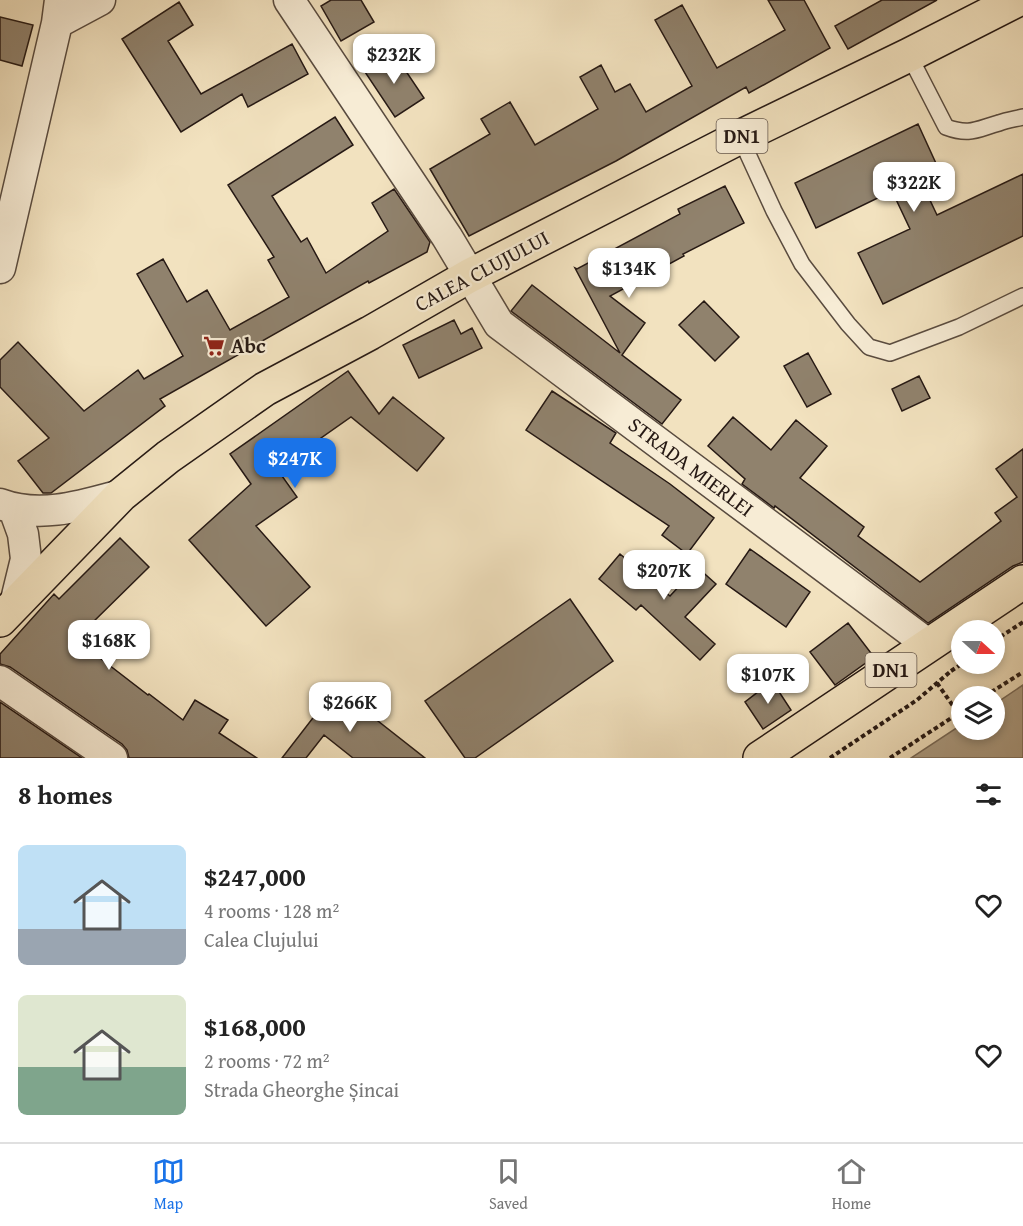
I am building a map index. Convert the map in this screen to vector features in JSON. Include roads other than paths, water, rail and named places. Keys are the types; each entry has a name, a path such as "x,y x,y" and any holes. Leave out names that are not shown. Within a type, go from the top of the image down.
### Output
{"main road":[{"name":"CALEA CLUJULUI","path":"8,612 121,495 168,457 265,389 370,333 469,276 740,137 909,56 1017,0"},
{"name":"DN1","path":"760,758 1023,582"}],"street":[{"path":"0,268 58,11 100,0"},
{"name":"STRADA MIERLEI","path":"289,0 441,227 499,324 928,645"},
{"path":"7,506 48,511 79,507 121,495"},
{"path":"7,506 23,534 26,559 8,612"},
{"path":"0,681 112,758"}],"lane":[{"path":"909,56 946,127 959,131 978,130 1023,117"},
{"path":"740,137 774,211 802,264 848,324 869,347 891,353 959,327 1023,296"}],"place":[{"name":"Abc","path":"214,346"}]}
